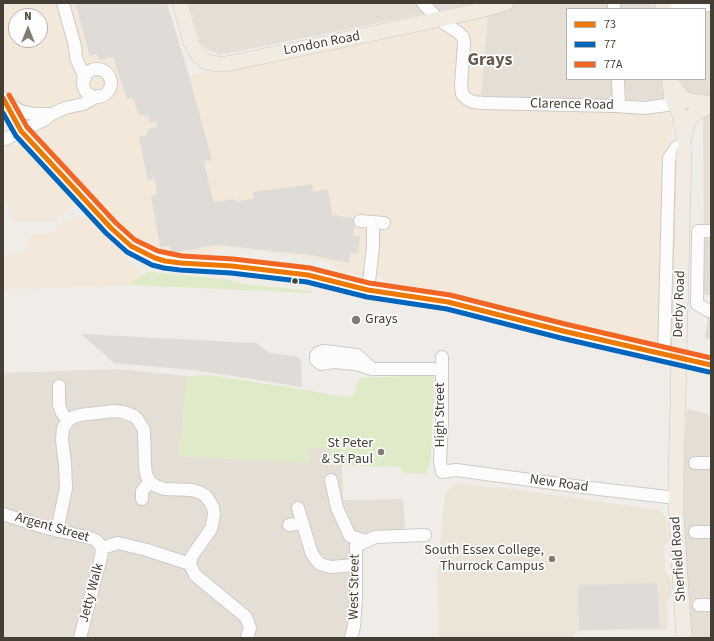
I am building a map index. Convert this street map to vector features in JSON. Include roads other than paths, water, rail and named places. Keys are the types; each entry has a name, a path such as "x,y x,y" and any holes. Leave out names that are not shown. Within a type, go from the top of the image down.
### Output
{"main road":[{"name":"London Road","path":"180,3 192,43 198,55 206,62 212,64 226,64 442,22 506,3"},
{"name":"Derby Road","path":"669,80 672,98 680,116 684,144"},
{"path":"670,80 685,100 711,105"},
{"name":"Derby Road","path":"676,480 684,144 687,124 691,117 697,112 711,105"},
{"name":"Sherfield Road","path":"676,480 676,529 684,638"}],"street":[{"path":"63,3 75,46 76,58 86,90 94,96 98,96"},
{"path":"423,3 442,22"},
{"path":"663,6 711,5"},
{"name":"Clarence Road","path":"442,22 459,32 463,37 464,43 461,85 462,94 467,99 483,103 619,106 644,108 667,105 672,98"},
{"path":"3,140 65,108 84,104 107,92 111,80 107,73 100,69 96,69 87,62 75,46"},
{"path":"65,108 77,96 89,72 96,69"},
{"path":"618,80 619,106"},
{"path":"3,98 23,112 34,114 52,114"},
{"path":"3,98 21,131 111,228 126,243 137,250 165,261 232,266 308,275 368,290 448,302 563,331 711,365"},
{"path":"664,355 669,158 677,147 684,144"},
{"path":"360,221 378,223 373,247 368,290"},
{"path":"709,311 697,304 698,231 711,231"},
{"name":"High Street","path":"372,370 441,363 442,416 440,461 442,472"},
{"path":"59,386 59,405 68,420"},
{"path":"57,531 66,488 62,434 63,428 68,420 80,415 114,412 123,412 134,416 144,430 145,466 146,474 150,482 164,489 192,490 199,492 206,496 213,507 214,515 211,529 192,556 190,564 195,575 246,617 250,623 252,636"},
{"path":"695,463 711,463"},
{"name":"New Road","path":"442,472 456,470 676,498"},
{"name":"West Street","path":"331,480 337,508 350,536 365,541"},
{"path":"142,499 142,491 150,482"},
{"path":"298,508 314,557 320,564 331,567 356,565"},
{"name":"Argent Street","path":"3,514 57,531 91,538 102,548 118,544 127,545 190,564"},
{"path":"288,525 303,523"},
{"path":"695,532 711,532"},
{"name":"West Street","path":"351,638 355,613 356,546 376,537 425,535"},
{"name":"Jetty Walk","path":"80,638 102,548"},
{"path":"699,605 711,605"}],"place":[{"name":"Grays","path":"356,320"},
{"name":"St Peter & St Paul","path":"381,452"},
{"name":"South Essex College, Thurrock Campus","path":"552,559"}],"district":[{"name":"Grays","path":"490,61"}]}
